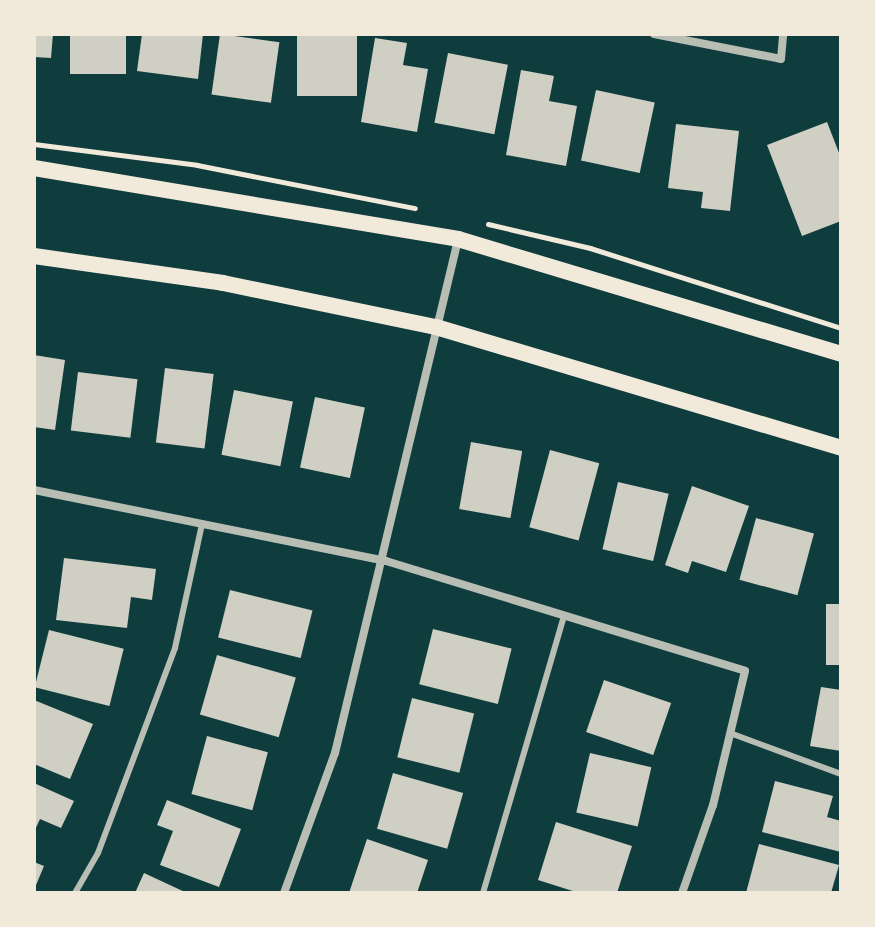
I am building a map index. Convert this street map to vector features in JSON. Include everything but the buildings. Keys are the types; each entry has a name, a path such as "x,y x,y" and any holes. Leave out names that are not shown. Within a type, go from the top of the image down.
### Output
{"main road":[{"path":"34,168 458,239 841,354"},
{"path":"34,256 208,280 436,327 841,448"}],"street":[{"path":"654,34 781,59 783,34"},
{"path":"284,893 335,753 386,561 458,239"},
{"path":"34,490 386,561 745,671 730,733 682,893"}],"lane":[{"path":"75,893 98,853 175,648 202,524"},
{"path":"483,893 564,616"},
{"path":"730,733 841,774"}]}
